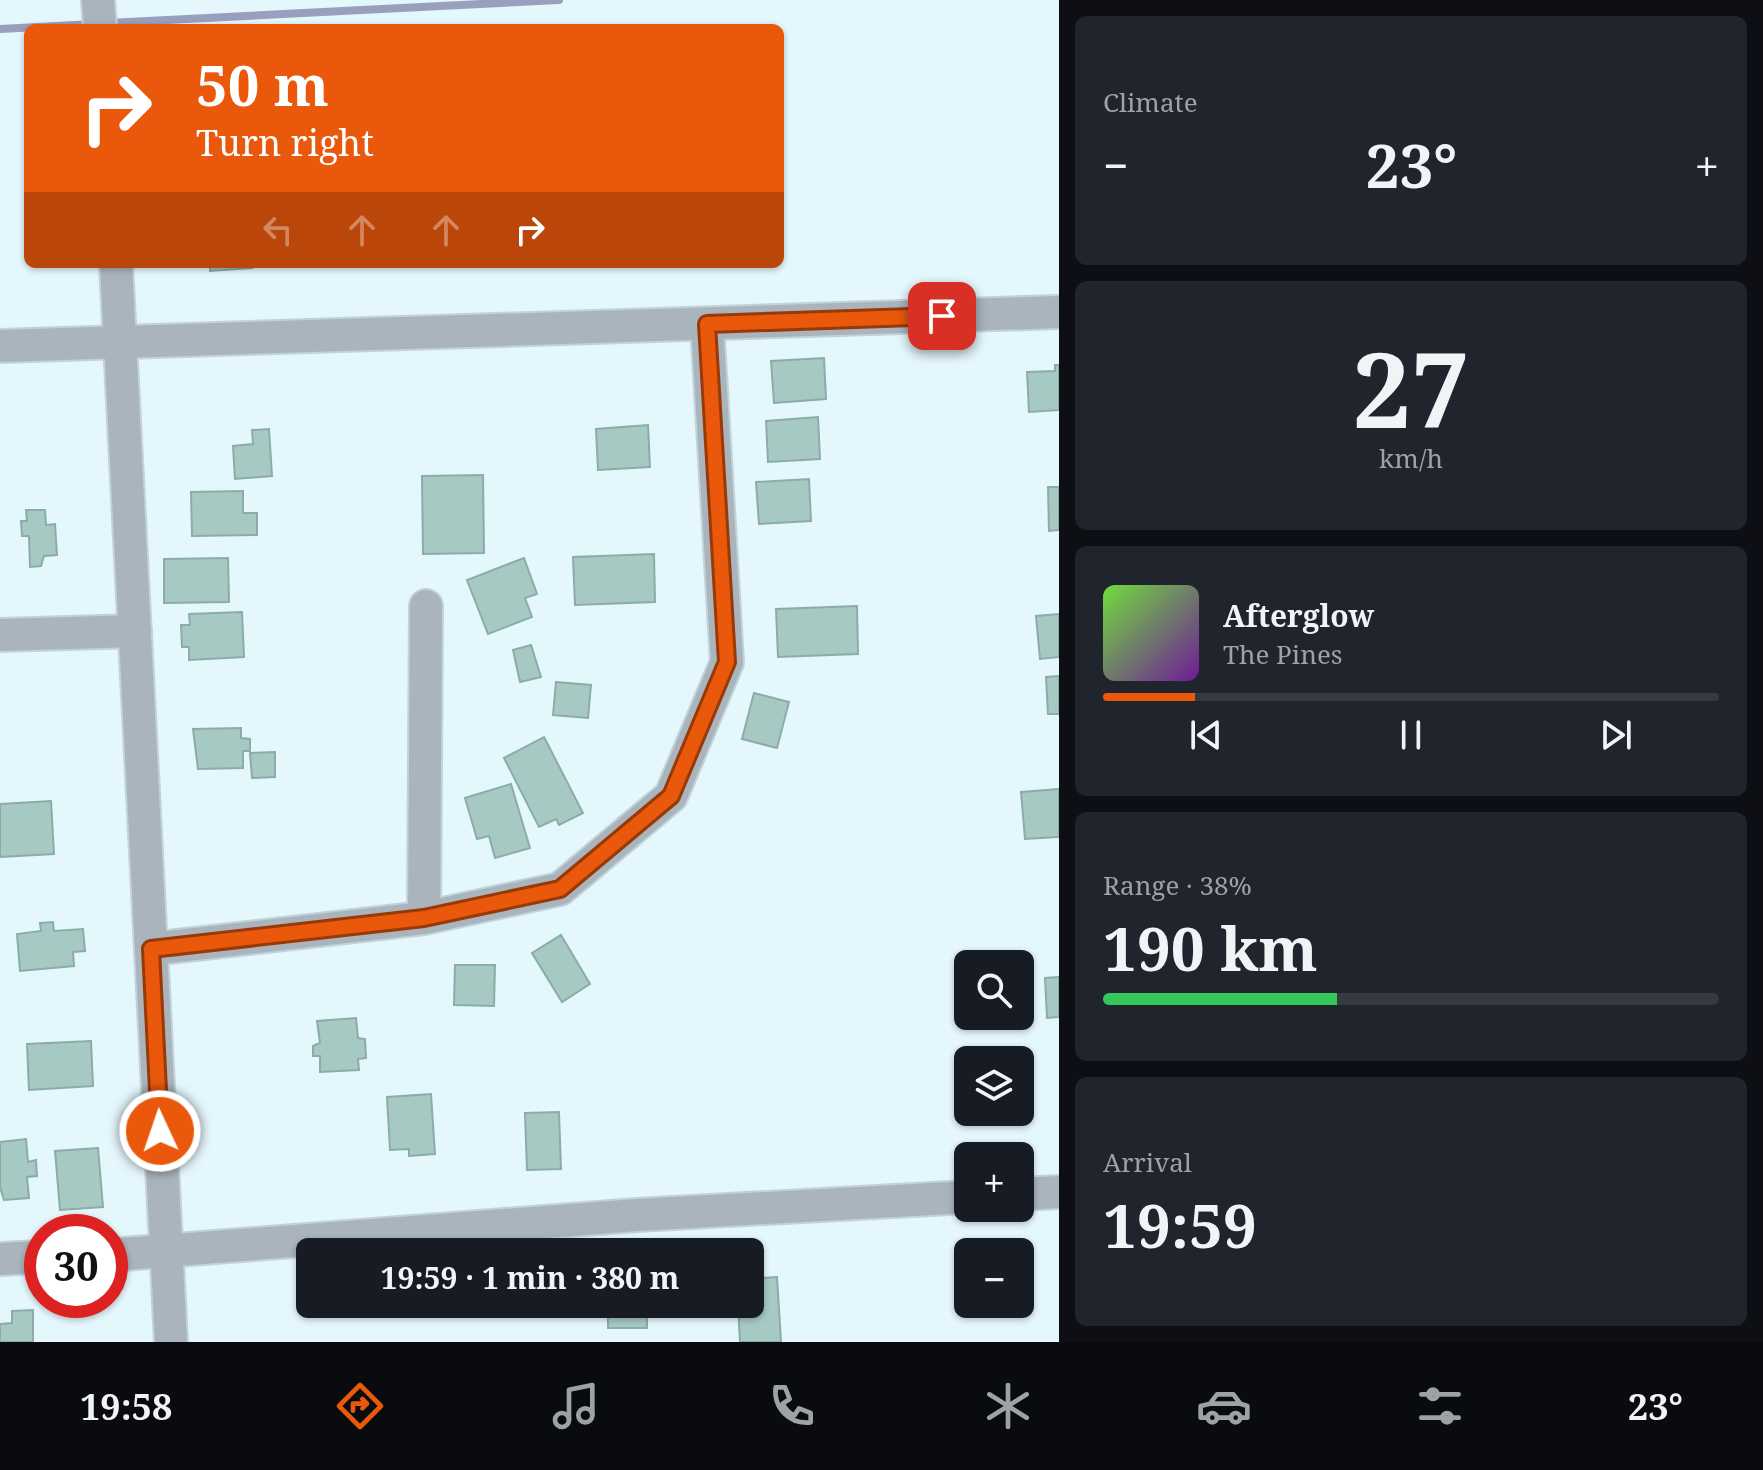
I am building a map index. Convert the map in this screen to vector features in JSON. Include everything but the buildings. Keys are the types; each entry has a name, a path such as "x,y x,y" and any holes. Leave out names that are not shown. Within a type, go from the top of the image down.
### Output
{"street":[{"path":"98,0 100,24"},
{"path":"116,268 171,1342"},
{"path":"0,346 1059,312"},
{"path":"151,949 424,918 560,889 671,796 727,662 707,324"},
{"path":"424,918 426,606"},
{"path":"0,635 135,631"},
{"path":"1034,1193 1059,1192"},
{"path":"128,1254 637,1215 954,1198"},
{"path":"0,1259 24,1258"}],"waterway":[{"path":"108,23 559,0"},
{"path":"0,29 24,28"}],"route":[{"path":"160,1131 151,949 424,918 560,889 671,796 727,662 707,324 942,316"}]}
